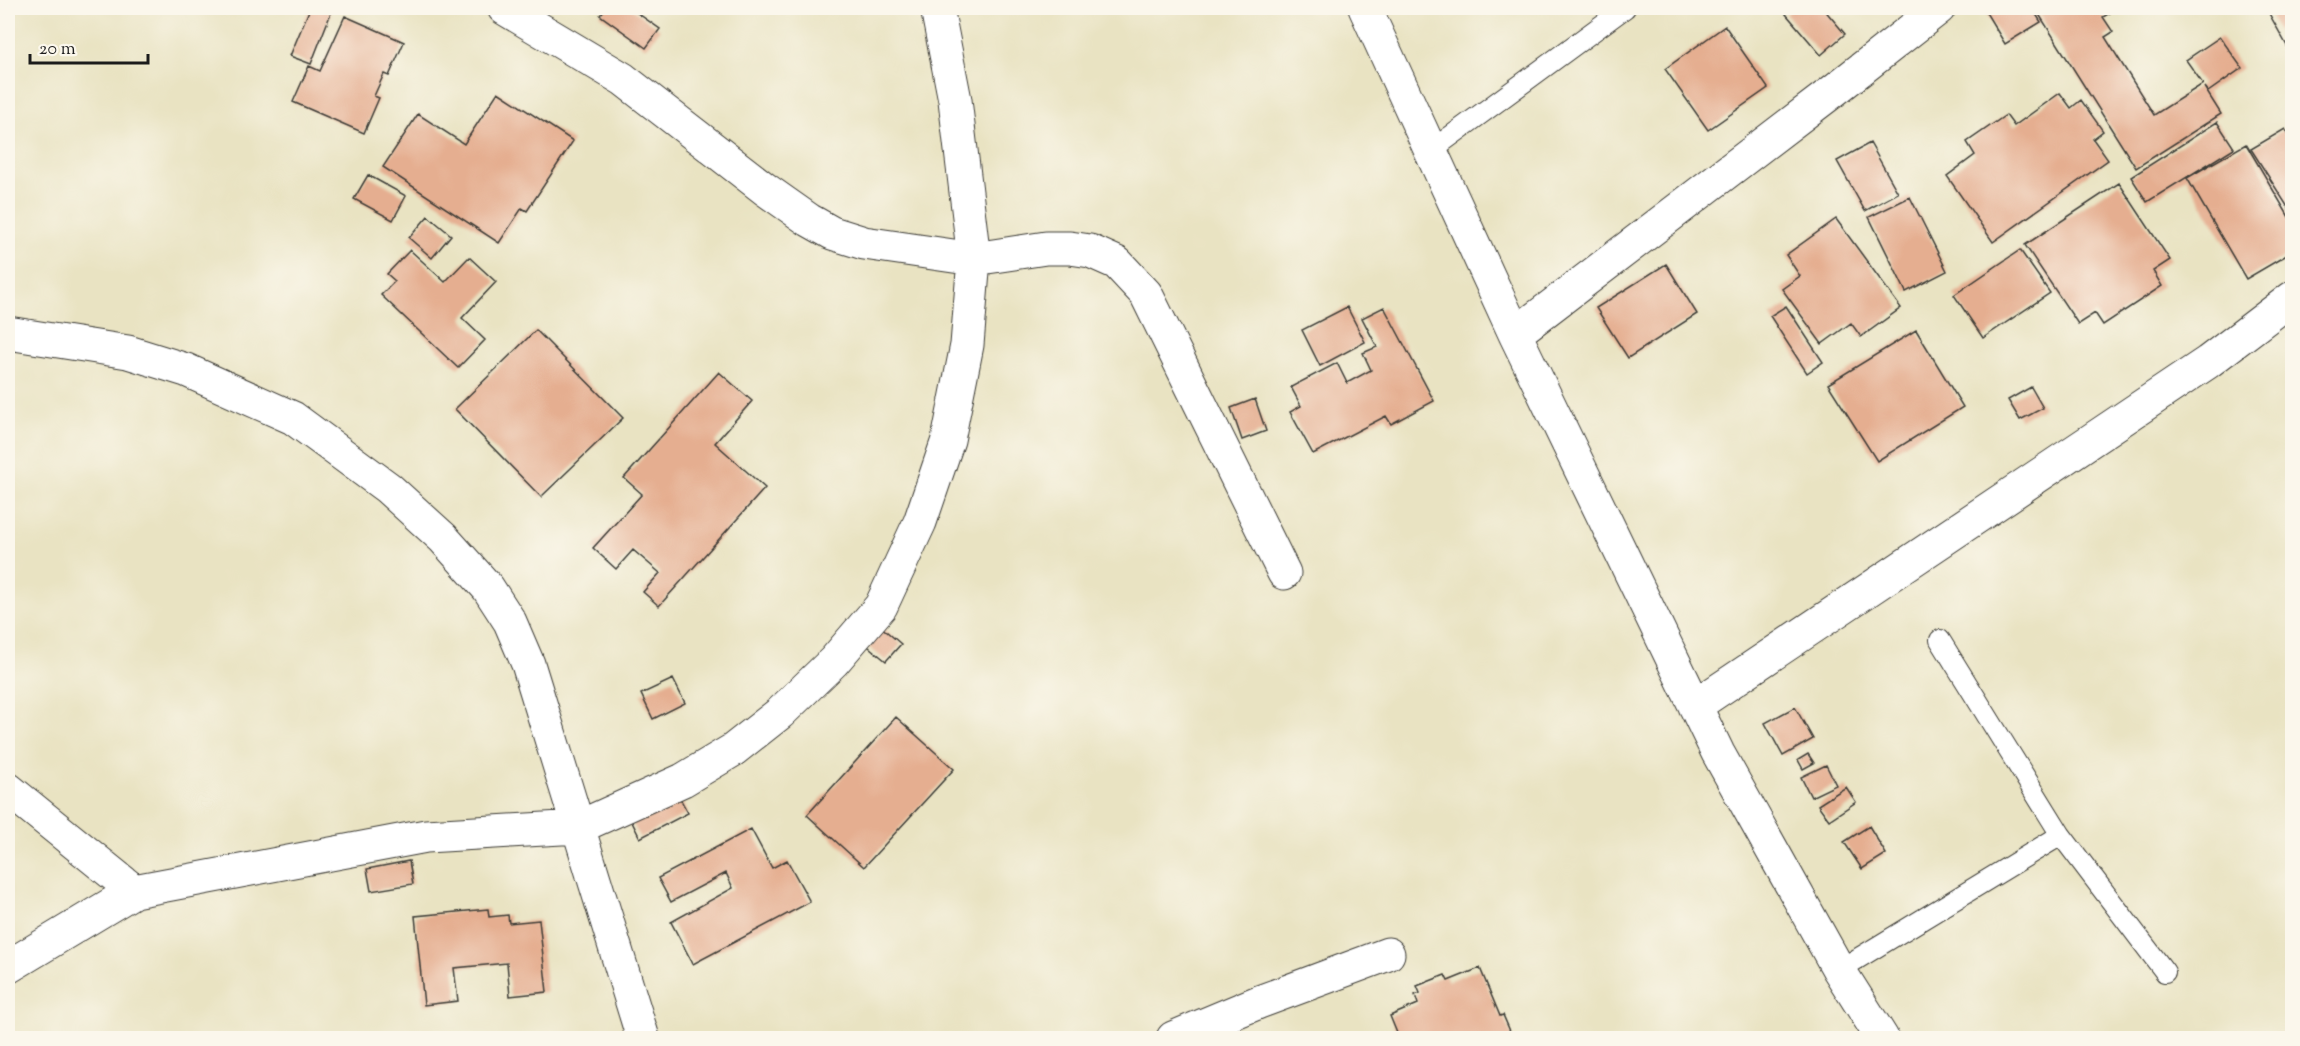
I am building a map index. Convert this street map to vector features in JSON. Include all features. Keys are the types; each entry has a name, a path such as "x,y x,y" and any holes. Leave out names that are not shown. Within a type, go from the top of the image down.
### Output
{"street":[{"path":"504,8 623,79 765,189 808,220 832,233 864,243 974,259 1046,248 1070,248 1090,251 1118,263 1146,294 1284,573"},
{"path":"8,967 134,891 426,836 579,827 683,780 733,750 780,713 834,661 881,606 920,522 948,440 967,345 974,259 955,100 937,8"},
{"path":"1365,8 1515,334 1718,753 1839,970 1880,1038"},
{"path":"1515,334 1833,92 1939,8"},
{"path":"1695,706 2208,362 2292,298"},
{"path":"8,333 128,352 186,370 293,418 388,488 443,538 488,588 510,622 528,664 643,1038"},
{"path":"8,789 134,891"},
{"path":"1173,1038 1259,1002 1388,954"}],"lane":[{"path":"1430,152 1625,8"},
{"path":"1940,640 2061,835 2165,972"},
{"path":"1839,970 2061,835"}],"building":[{"path":"310,8 331,13 311,64 290,56"},
{"path":"606,8 630,8 660,29 646,48 600,15"},
{"path":"1794,8 1823,8 1845,34 1821,55 1786,14"},
{"path":"1990,8 2032,8 2041,22 2005,44 1985,11"},
{"path":"2035,8 2118,8 2103,17 2113,32 2105,37 2154,115 2203,84 2186,60 2220,37 2242,68 2208,92 2204,87 2221,114 2136,168"},
{"path":"2266,8 2292,8 2292,55"},
{"path":"345,16 404,42 389,76 384,74 374,96 379,98 364,133 293,102 309,66 320,71"},
{"path":"1725,26 1768,88 1708,130 1665,69"},
{"path":"498,92 573,141 527,211 522,208 499,243 383,167 418,114 464,144"},
{"path":"2060,93 2071,108 2081,100 2103,131 2093,139 2108,160 1993,242 1947,176 1975,155 1967,142 2006,115 2014,126"},
{"path":"2217,122 2234,148 2147,202 2131,177"},
{"path":"2285,129 2292,141 2292,207 2289,209 2251,149"},
{"path":"1870,143 1898,193 1865,211 1837,161"},
{"path":"2246,144 2292,222 2292,252 2246,279 2187,178"},
{"path":"368,175 406,196 393,220 354,199"},
{"path":"2119,183 2170,260 2153,271 2162,286 2103,325 2095,313 2078,324 2025,245"},
{"path":"1910,197 1947,271 1906,292 1869,217"},
{"path":"428,216 451,235 432,258 409,238"},
{"path":"1836,219 1901,308 1861,337 1851,323 1822,344 1782,289 1800,276 1786,255"},
{"path":"410,250 445,282 469,257 496,282 462,318 485,340 458,368 381,295 395,281 387,274"},
{"path":"2020,250 2050,293 1983,338 1954,295"},
{"path":"1666,264 1697,314 1628,358 1596,308"},
{"path":"1786,306 1823,362 1807,373 1770,316"},
{"path":"1347,307 1365,342 1320,366 1302,330"},
{"path":"1384,307 1434,401 1391,424 1386,416 1313,454 1290,412 1301,406 1291,387 1337,363 1347,383 1371,370 1363,353 1377,347 1362,318"},
{"path":"536,330 623,418 541,497 455,409"},
{"path":"1916,330 1963,407 1877,461 1828,384"},
{"path":"719,372 752,401 715,443 765,488 659,606 643,592 660,573 633,550 616,569 593,548 642,494 624,478"},
{"path":"2031,387 2043,408 2020,420 2008,400"},
{"path":"1255,399 1266,431 1242,440 1231,408"},
{"path":"879,625 901,644 886,661 864,643"},
{"path":"673,679 685,703 653,719 641,694"},
{"path":"1795,707 1813,739 1783,756 1765,723"},
{"path":"896,717 954,769 864,867 807,815"},
{"path":"1808,754 1814,763 1803,769 1798,760"},
{"path":"1826,765 1836,785 1811,797 1801,777"},
{"path":"1846,787 1856,802 1829,820 1818,805"},
{"path":"675,789 688,813 640,838 628,814"},
{"path":"1869,826 1886,854 1862,869 1844,842"},
{"path":"751,829 772,868 787,860 810,902 693,964 671,922 733,888 726,873 671,902 658,878"},
{"path":"409,861 413,884 371,891 367,869"},
{"path":"488,909 489,917 508,915 509,923 539,920 547,992 510,996 507,963 454,968 458,1001 424,1005 415,916"},
{"path":"1480,968 1500,1016 1503,1015 1513,1038 1399,1038 1390,1016 1418,1004 1415,995 1420,993 1417,986 1445,975 1448,981"}]}
